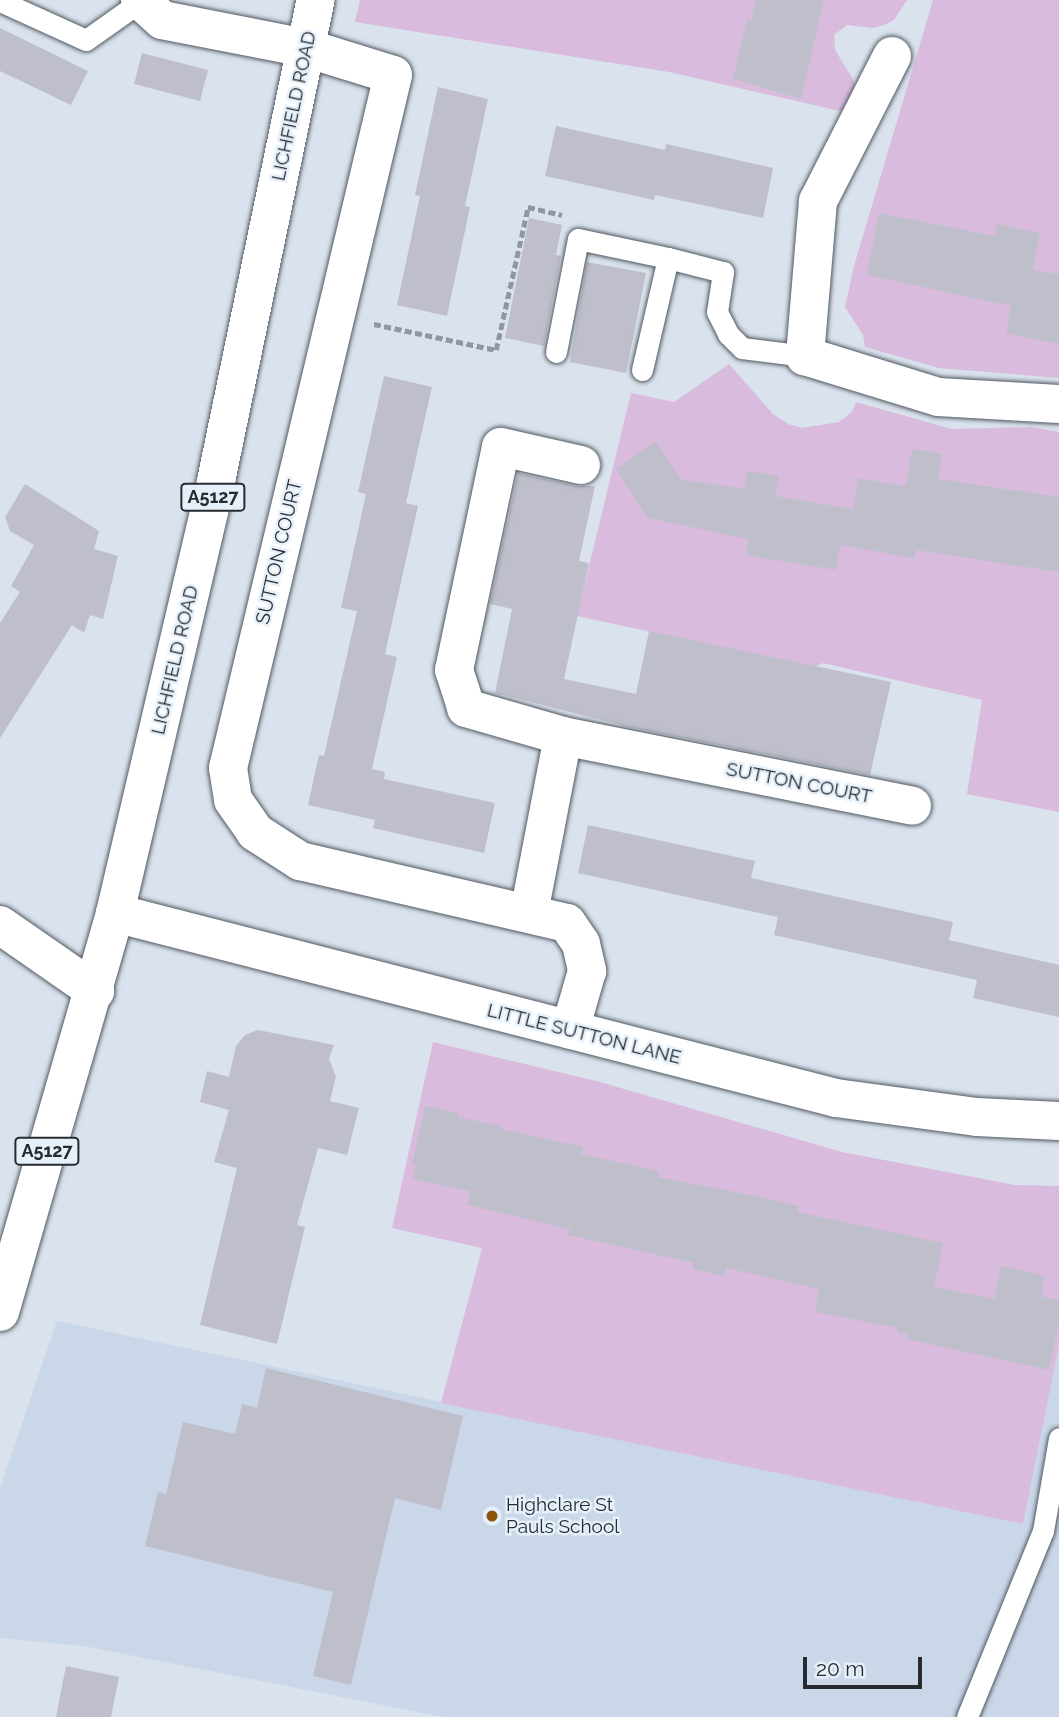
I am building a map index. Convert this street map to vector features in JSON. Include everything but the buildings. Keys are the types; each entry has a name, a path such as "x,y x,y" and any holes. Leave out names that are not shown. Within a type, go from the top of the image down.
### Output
{"street":[{"name":"LICHFIELD ROAD","path":"0,1312 95,991 115,913 216,481 317,0"},
{"path":"140,1 162,20 306,48"},
{"name":"SUTTON COURT","path":"306,48 393,75 228,768 233,800 255,832 300,861 529,912 567,923 581,944 587,971 570,1030"},
{"path":"892,56 818,201 805,356 938,397 1059,404"},
{"name":"SUTTON COURT","path":"581,465 501,447 454,670 466,709 563,736 912,806"},
{"path":"529,912 563,736"},
{"name":"LITTLE SUTTON LANE","path":"115,913 836,1098 977,1117 1059,1121"},
{"path":"0,925 95,991"}],"lane":[{"path":"0,1 86,40 140,1"},
{"path":"556,352 578,239 723,272 717,312 728,334 742,348 805,356"},
{"path":"642,370 668,258"},
{"path":"967,1717 1043,1531 1059,1438"}],"path":[{"path":"335,315 496,350 528,207 582,219 578,239"}],"shaded area":[{"path":"360,0 907,0 894,20 884,25 873,28 847,25 834,35 835,50 854,81 855,96 849,113 669,72 355,22"},
{"path":"933,0 1059,0 1059,378 939,368 865,347 863,335 845,307 854,266"},
{"path":"729,364 773,414 788,424 802,428 839,422 852,412 856,402 952,429 1032,427 1059,432 1059,812 967,794 982,700 823,663 814,667 577,616 631,393 674,402"},
{"path":"433,1042 600,1082 842,1152 1015,1185 1059,1186 1059,1345 1023,1524 441,1403 482,1248 392,1228"},
{"name":"Highclare St Pauls School","path":"57,1321 1023,1524 1059,1345 1059,1717 443,1717 84,1646 0,1638 0,1488"}],"place":[{"name":"Highclare St Pauls School","path":"492,1516"}]}
